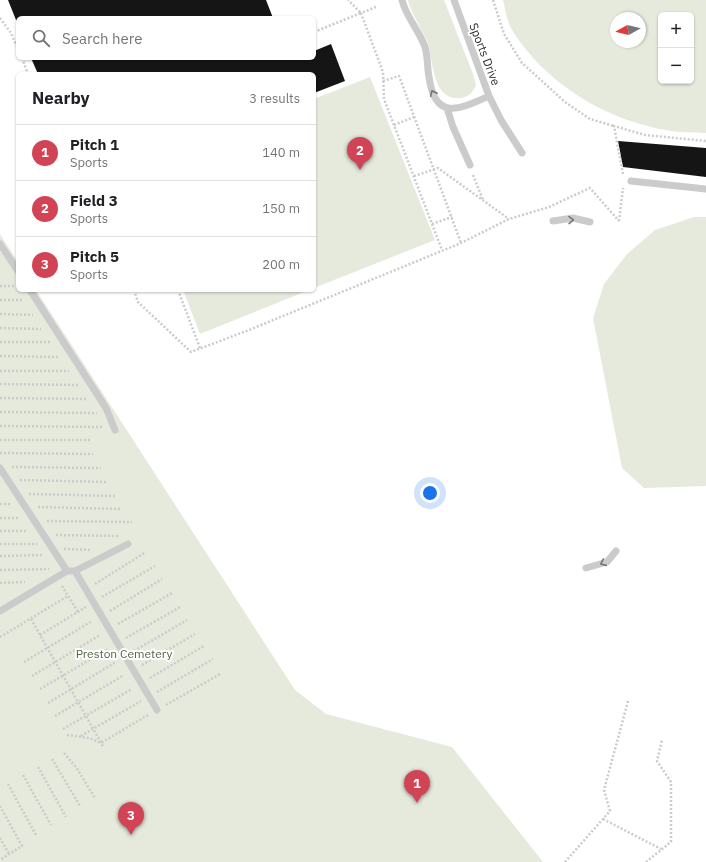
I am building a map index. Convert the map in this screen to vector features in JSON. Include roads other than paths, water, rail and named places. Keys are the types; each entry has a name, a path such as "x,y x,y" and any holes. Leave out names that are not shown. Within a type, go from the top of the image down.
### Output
{"lane":[{"path":"402,0 408,17 424,45 428,58 430,88 436,99 447,108 453,127 470,165"},
{"name":"Sports Drive","path":"447,108 455,110 489,96 454,0"},
{"path":"489,96 522,153"},
{"path":"631,181 706,189"},
{"path":"553,222 573,218 590,222"},
{"path":"0,244 16,268"},
{"path":"31,292 83,371 108,413 114,428"},
{"path":"4,468 8,480 16,494 66,570 75,572 128,544"},
{"path":"586,568 607,562 616,551"},
{"path":"0,611 66,570"},
{"path":"75,572 157,710"}],"place":[{"name":"Field 3","path":"360,170"},
{"name":"Pitch 1","path":"417,803"},
{"name":"Pitch 5","path":"131,835"}],"park label":[{"name":"Preston Cemetery","path":"124,653"}]}
